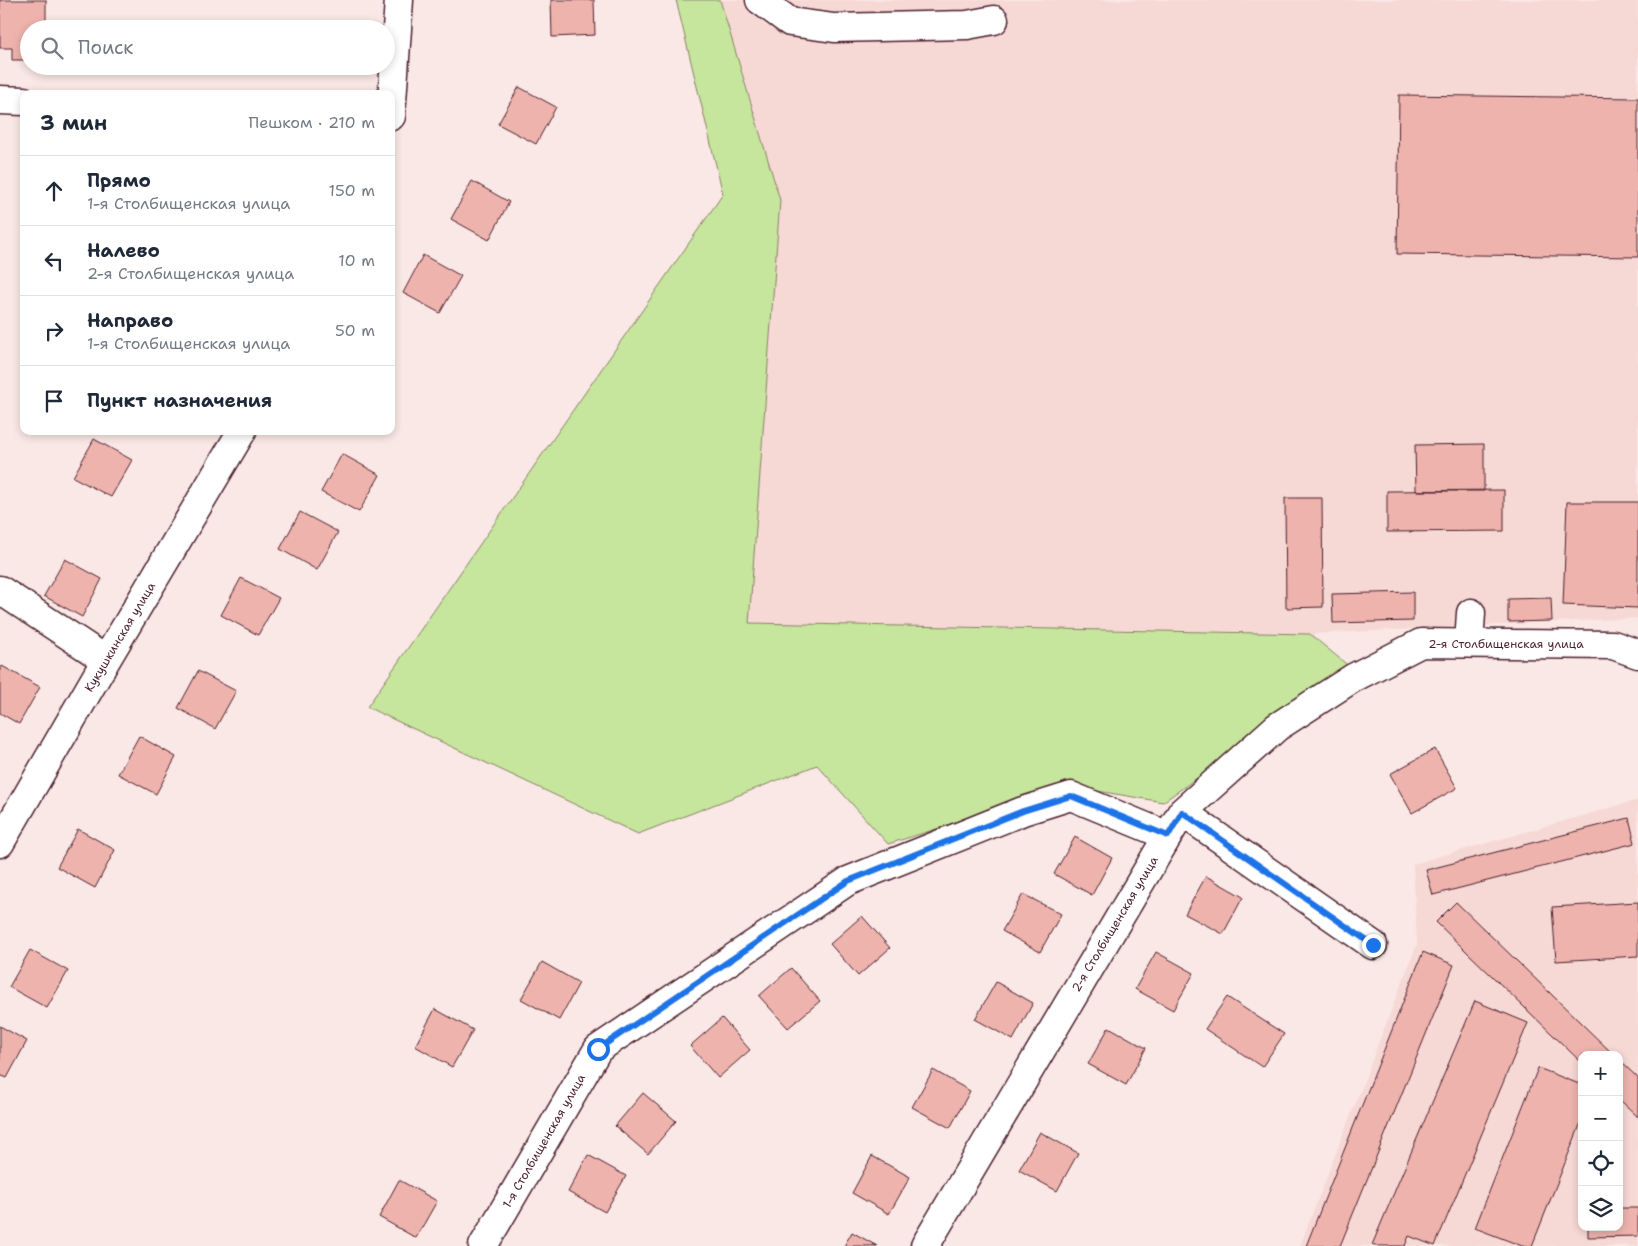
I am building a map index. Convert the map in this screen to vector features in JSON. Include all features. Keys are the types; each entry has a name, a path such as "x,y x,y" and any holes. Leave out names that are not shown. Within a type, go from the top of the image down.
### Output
{"street":[{"path":"395,64 400,0"},
{"path":"760,0 790,22 834,28 967,25 994,20"},
{"path":"393,90 394,75"},
{"path":"0,100 20,100"},
{"name":"Кукушкинская улица","path":"0,843 240,435"},
{"path":"0,590 106,660"},
{"path":"1470,643 1471,613"},
{"name":"2-я Столбищенская улица","path":"925,1246 1182,812 1277,727 1353,678 1421,643 1613,645 1638,654"},
{"name":"1-я Столбищенская улица","path":"483,1246 598,1049 848,881 1023,811 1071,796 1168,836"},
{"path":"1182,812 1373,945"}],"shaded area":[{"path":"720,0 1638,0 1638,618 1310,634 749,623 780,200"},
{"path":"1638,800 1638,1246 1300,1246 1417,944 1413,864"}],"green space":[{"path":"676,0 720,0 780,200 749,623 1310,634 1351,668 1163,802 1068,786 1024,802 888,844 817,765 638,834 367,707 723,194"}],"building":[{"path":"0,0 46,0 46,20 20,20 20,60 12,60 12,48 0,48"},
{"path":"551,0 594,0 595,35 552,37"},
{"path":"519,87 556,107 536,144 498,124"},
{"path":"1399,95 1638,98 1638,257 1397,254"},
{"path":"472,181 509,202 489,240 451,219"},
{"path":"423,255 461,276 440,313 403,293"},
{"path":"94,439 132,460 111,497 73,477"},
{"path":"1484,444 1484,491 1416,491 1415,445"},
{"path":"342,454 380,475 359,512 321,492"},
{"path":"1504,490 1504,531 1387,532 1387,491"},
{"path":"1285,498 1322,498 1323,607 1286,608"},
{"path":"1567,502 1638,502 1638,608 1563,605"},
{"path":"300,512 338,532 317,570 280,549"},
{"path":"65,559 102,579 82,617 44,596"},
{"path":"241,578 279,598 258,635 221,615"},
{"path":"1413,592 1413,621 1333,623 1332,594"},
{"path":"1551,598 1552,621 1508,622 1508,599"},
{"path":"2,666 40,687 19,724 0,713 0,670"},
{"path":"198,671 236,691 215,729 178,708"},
{"path":"139,736 176,757 156,794 118,774"},
{"path":"1435,749 1457,788 1412,813 1390,774"},
{"path":"1629,818 1635,843 1433,895 1426,870"},
{"path":"78,829 115,850 95,888 57,867"},
{"path":"1075,837 1112,858 1092,895 1054,874"},
{"path":"1206,876 1243,897 1223,934 1185,914"},
{"path":"1023,894 1061,914 1040,952 1002,931"},
{"path":"1456,902 1610,1051 1578,1051 1578,1059 1436,922"},
{"path":"1638,902 1638,956 1556,961 1552,907"},
{"path":"862,916 890,948 858,976 830,944"},
{"path":"30,950 68,971 47,1008 9,987"},
{"path":"1156,952 1194,973 1173,1010 1135,989"},
{"path":"1423,952 1454,965 1340,1246 1306,1246"},
{"path":"542,962 579,983 559,1020 521,999"},
{"path":"791,968 820,1001 788,1028 759,996"},
{"path":"996,982 1033,1003 1013,1040 975,1019"},
{"path":"1227,997 1284,1034 1262,1067 1205,1029"},
{"path":"1475,1001 1528,1023 1435,1246 1409,1236 1405,1246 1374,1246 1372,1245"},
{"path":"435,1009 473,1030 452,1067 415,1046"},
{"path":"722,1018 750,1050 718,1078 690,1046"},
{"path":"0,1026 27,1041 7,1078 0,1075"},
{"path":"1109,1027 1146,1048 1126,1085 1088,1064"},
{"path":"1623,1064 1638,1078 1638,1117 1623,1103"},
{"path":"1538,1068 1578,1083 1578,1130 1532,1246 1522,1246 1475,1228"},
{"path":"933,1070 970,1091 950,1128 912,1107"},
{"path":"643,1093 676,1121 648,1154 615,1126"},
{"path":"1040,1132 1078,1153 1057,1191 1019,1170"},
{"path":"588,1155 626,1176 605,1212 568,1192"},
{"path":"872,1156 910,1177 889,1214 852,1193"},
{"path":"399,1180 437,1201 416,1238 379,1217"},
{"path":"1623,1208 1638,1208 1638,1236 1588,1237 1588,1231 1623,1231"},
{"path":"852,1232 877,1246 844,1246"}],"route":[{"path":"598,1049 848,881 1023,811 1071,796 1168,836 1182,812 1373,945"}]}
